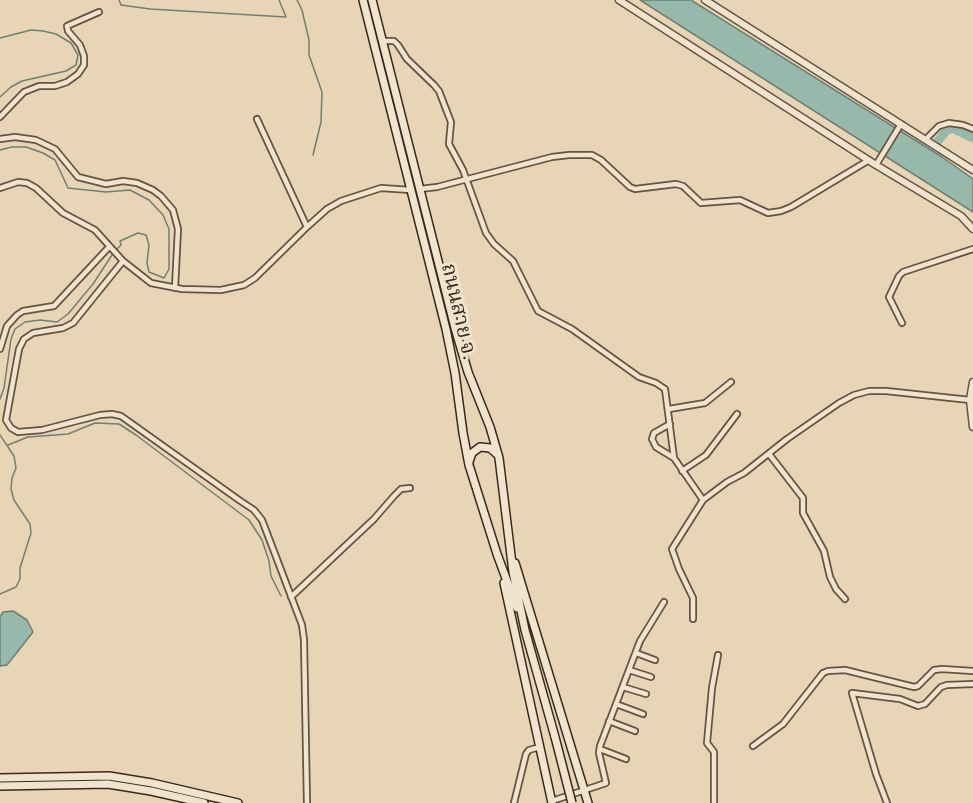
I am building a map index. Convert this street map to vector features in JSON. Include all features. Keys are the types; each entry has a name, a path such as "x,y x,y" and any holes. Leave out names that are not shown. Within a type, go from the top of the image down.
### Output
{"main road":[{"name":"ถนนสาย จ.","path":"363,0 454,366 469,465 497,554 525,630"},
{"name":"ถนนสาย จ.","path":"372,0 468,372 490,427 499,458 513,572 525,630 572,803"},
{"path":"469,465 472,453 480,447 489,448 499,458"},
{"path":"511,549 587,803"},
{"path":"497,554 552,802"},
{"path":"0,778 109,776 152,783 238,803"},
{"path":"0,786 108,784 204,803"}],"street":[{"path":"619,0 876,165 961,216 973,229"},
{"path":"705,0 973,170"},
{"path":"0,117 24,92 39,86 55,86 78,75 84,65 84,56 80,45 68,31 67,26 99,12"},
{"path":"382,40 394,41 410,63 439,91 451,122 449,144 466,178 486,233 513,261 538,311 572,329 639,377 663,387 667,394 674,458 703,500"},
{"path":"257,119 307,226"},
{"path":"925,140 939,126 949,123 973,129"},
{"path":"876,165 901,124"},
{"path":"0,139 15,137 36,140 55,149 63,156 70,169 78,177 106,184 123,181 137,183 161,196 173,210 178,229 175,288"},
{"path":"0,188 18,182 27,183 36,188 63,213 89,225 123,261 151,283 175,288 221,290 248,283 327,209 359,194 384,188 422,189 552,157 592,155 635,189 676,184 682,186 701,202 740,200 768,213 791,207 869,160"},
{"path":"0,349 7,326 17,315 23,311 54,306 109,247"},
{"path":"902,323 890,297 899,276 903,272 973,249"},
{"path":"123,261 73,322 63,328 33,333 24,339 19,349 6,420 11,428 18,432 42,430 112,414 130,422 254,510 262,520 302,625 307,803"},
{"path":"669,409 692,407 705,403 731,382"},
{"path":"973,382 970,400 973,427"},
{"path":"693,619 693,598 672,549 703,500 843,400 863,392 886,391 970,400"},
{"path":"682,471 706,454 737,414"},
{"path":"670,424 654,433 652,439 656,447 674,458"},
{"path":"769,454 803,498 803,513 825,551 830,577 836,589 845,599"},
{"path":"291,597 374,519 394,496 402,489 410,488"},
{"path":"552,802 606,783 600,749 636,653 651,621 664,602"},
{"path":"636,653 655,660"},
{"path":"714,803 714,752 707,743 712,688 718,655"},
{"path":"629,670 651,677"},
{"path":"753,746 783,724 823,673 828,670 845,670 914,687 918,686 934,670 973,670"},
{"path":"886,803 852,693 900,699 918,706 925,704 941,687 973,684"},
{"path":"623,687 646,694"},
{"path":"616,704 643,714"},
{"path":"609,722 635,731"},
{"path":"514,803 526,754 540,747"},
{"path":"600,749 626,759"}],"shaded area":[{"path":"640,0 691,0 942,157 973,179 973,212"},
{"path":"13,611 27,620 33,632 7,665 0,666 0,617 3,612"}],"waterway":[{"path":"119,0 121,5 150,9 286,17 279,0"},
{"path":"297,0 302,10 309,40 309,55 322,92 321,122 313,155"},
{"path":"0,38 31,30 43,31 56,34 71,43 78,55 76,65 66,71 22,81 0,97"},
{"path":"938,141 946,131 952,128 973,138"},
{"path":"0,150 26,147 43,153 55,160 68,188 106,192 130,190 149,200 163,215 169,229 169,269 164,278 149,272 147,263 149,245 146,235 138,233 120,241 121,245 117,249"},
{"path":"0,399 4,388 11,339 15,329 25,322 40,320 57,322 68,314 93,284 112,255"},
{"path":"8,445 28,437 68,434 95,423 119,424 249,520 262,540 271,576 281,596"},
{"path":"0,435 14,456 16,468 11,489 14,500 30,524 31,533 16,587 0,594"}]}
